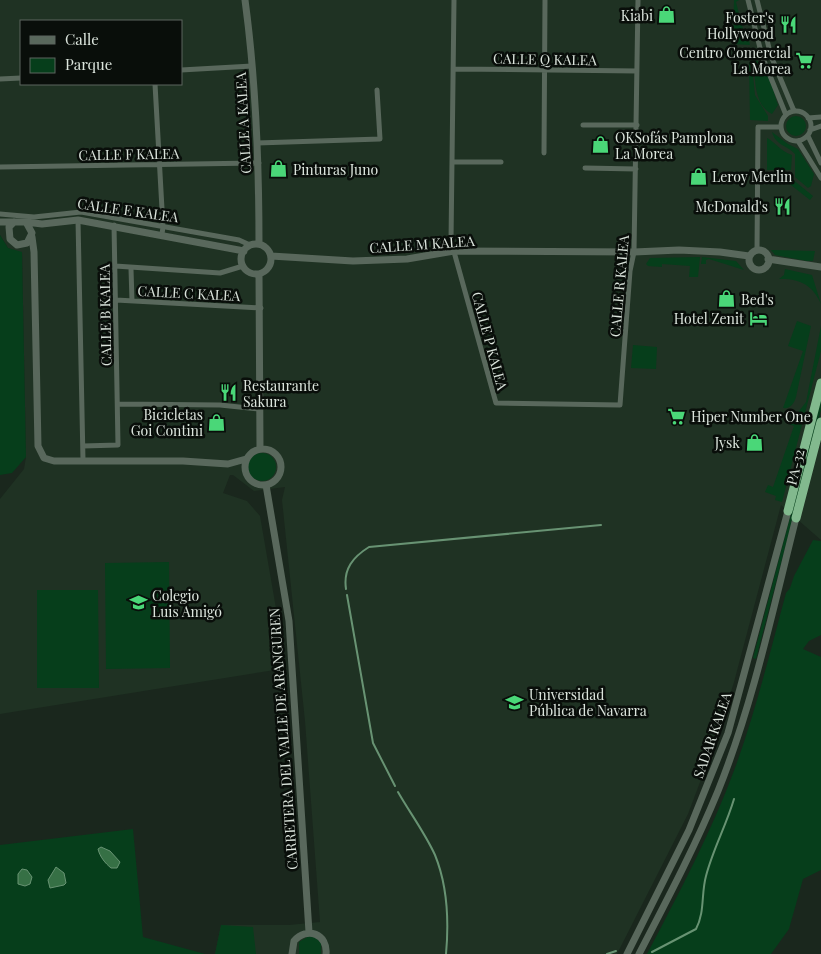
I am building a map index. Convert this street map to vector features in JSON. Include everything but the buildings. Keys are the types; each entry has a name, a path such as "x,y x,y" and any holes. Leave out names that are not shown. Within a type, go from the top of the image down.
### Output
{"highway":[{"name":"PA-32","path":"788,511 821,383"},
{"name":"PA-32","path":"796,518 821,422"}],"street":[{"name":"CALLE A KALEA","path":"245,0 258,143 258,244"},
{"name":"CALLE P KALEA","path":"454,0 451,241 496,402 620,405"},
{"path":"544,152 545,0"},
{"name":"CALLE R KALEA","path":"620,405 630,271 634,252 638,0"},
{"path":"748,0 762,56 786,115"},
{"path":"756,0 771,56 794,111"},
{"path":"182,70 252,66"},
{"name":"CALLE Q KALEA","path":"453,69 637,71"},
{"path":"0,79 20,78"},
{"path":"155,85 162,230"},
{"path":"258,143 380,139 377,90"},
{"path":"781,127 786,115 794,111 802,113 808,118 810,130 808,136 821,164"},
{"path":"808,118 821,117"},
{"path":"583,125 637,125"},
{"path":"810,130 821,126"},
{"path":"757,250 758,127 781,127"},
{"path":"781,127 789,139 798,141 808,136"},
{"path":"798,141 821,178"},
{"name":"CALLE F KALEA","path":"0,168 160,166 259,162"},
{"path":"452,162 501,162"},
{"path":"584,168 636,169"},
{"name":"CALLE E KALEA","path":"0,214 34,217 80,212 162,230 239,240 250,245"},
{"path":"0,222 42,224 78,220 162,230 244,251"},
{"name":"CALLE E KALEA","path":"78,220 83,460"},
{"path":"0,222 13,242 30,250 34,264"},
{"path":"8,232 14,222"},
{"path":"26,222 32,235 40,453 44,458 54,461 183,461 228,464 246,460"},
{"path":"22,245 42,224"},
{"name":"CALLE B KALEA","path":"83,446 118,445 114,225"},
{"path":"258,244 267,248 271,256 270,265 259,274 247,271 243,266 242,256 250,245 258,244"},
{"name":"CALLE M KALEA","path":"271,256 354,261 407,259 454,251 634,252 678,250 720,252 749,256"},
{"path":"757,250 749,256 749,263 756,269 764,268 768,259"},
{"path":"757,250 764,252 768,259"},
{"path":"768,259 821,267"},
{"path":"115,266 131,269 220,273 243,266"},
{"path":"131,269 132,301"},
{"path":"259,274 261,308 260,449"},
{"name":"CALLE C KALEA","path":"116,300 261,308"},
{"path":"118,404 220,405 259,409"},
{"path":"228,464 245,473 250,481 257,485 266,486 274,482 281,468 279,459 270,451 260,449 252,452 246,460 245,473"},
{"name":"CARRETERA DEL VALLE DE ARANGUREN","path":"266,486 289,620 308,932"},
{"name":"SADAR KALEA","path":"626,954 669,874 707,789 728,733 788,511"},
{"name":"SADAR KALEA","path":"639,954 683,868 719,790 739,733 759,663 796,518"},
{"path":"749,660 759,663"},
{"path":"292,954 294,941 303,933 308,932 321,937 326,946 326,954"}],"shaded area":[{"path":"0,0 821,0 821,540 781,505 734,682 714,745 688,814 617,954 215,954 221,925 289,925 320,922 305,721 282,500 285,487 254,491 233,475 230,475 223,493 247,501 260,516 278,620 281,669 0,714 0,499 24,469 26,457 22,253 8,248 0,235"},
{"path":"101,847 110,851 120,862 117,868 111,868 103,860 98,849"},
{"path":"56,867 64,873 66,883 50,888 48,880"},
{"path":"22,869 27,870 32,877 30,884 25,886 18,884 18,874"}],"green space":[{"path":"734,0 739,0 736,2 745,37 748,36 750,45 733,44"},
{"path":"755,60 764,67 778,105 772,114 766,110 758,98 755,82"},
{"path":"749,62 752,65 755,95 768,116 768,121 750,120"},
{"path":"796,116 803,119 806,126 803,133 796,136 789,133 786,126 789,119"},
{"path":"772,132 798,149 814,174 811,186 808,188 795,177 795,154 779,143"},
{"path":"767,138 792,155 791,170 767,170"},
{"path":"780,174 792,179 813,196 810,200 782,178 771,178 766,183 768,175"},
{"path":"0,235 8,248 22,252 26,457 12,473 0,475"},
{"path":"771,250 815,251 813,261 807,261 775,255"},
{"path":"700,257 698,277 689,277 690,266 662,264 662,267 648,266 646,264 650,258"},
{"path":"702,257 736,261 744,270 709,259 706,260 706,264 701,264"},
{"path":"785,269 812,275 821,304 814,292 799,281 779,279 784,275"},
{"path":"797,321 811,326 795,400 790,407 783,408 803,351 788,346"},
{"path":"821,326 821,351 782,502 775,500 776,496 765,492 768,485 773,487 794,426 789,424 806,402"},
{"path":"633,345 657,347 656,369 631,368"},
{"path":"821,399 821,410 756,659 753,658"},
{"path":"262,453 272,457 276,467 272,477 262,481 252,477 248,467 252,457"},
{"path":"813,540 821,541 821,635 809,641 803,649 821,657 821,870 803,879 789,929 771,954 647,954 694,862 726,792 750,725 786,593"},
{"path":"169,562 170,668 106,669 105,563"},
{"path":"37,590 98,590 99,688 37,688"},
{"path":"133,829 143,937 205,954 0,954 0,845"},
{"path":"221,925 253,927 256,954 215,954"},
{"path":"309,936 316,938 321,943 321,954 299,954 299,942"}],"waterway":[{"path":"346,589 346,575 350,564 369,547 601,525"},
{"path":"347,595 373,743 395,786"},
{"path":"398,792 427,839 443,879 446,904 446,954"},
{"path":"652,952 696,929 701,916 709,866 734,799"},
{"path":"607,954 616,951"}],"place":[{"name":"Kiabi","path":"667,15"},
{"name":"Foster's Hollywood","path":"788,25"},
{"name":"Centro Comercial La Morea","path":"805,60"},
{"name":"OKSofás Pamplona La Morea","path":"601,145"},
{"name":"Pinturas Juno","path":"279,169"},
{"name":"Leroy Merlin","path":"698,176"},
{"name":"McDonald's","path":"782,206"},
{"name":"Bed's","path":"727,299"},
{"name":"Hotel Zenit","path":"758,318"},
{"name":"Restaurante Sakura","path":"229,393"},
{"name":"Hiper Number One","path":"677,416"},
{"name":"Bicicletas Goi Contini","path":"217,422"},
{"name":"Jysk","path":"754,442"},
{"name":"Colegio Luis Amigó","path":"138,603"},
{"name":"Universidad Pública de Navarra","path":"515,702"}]}
